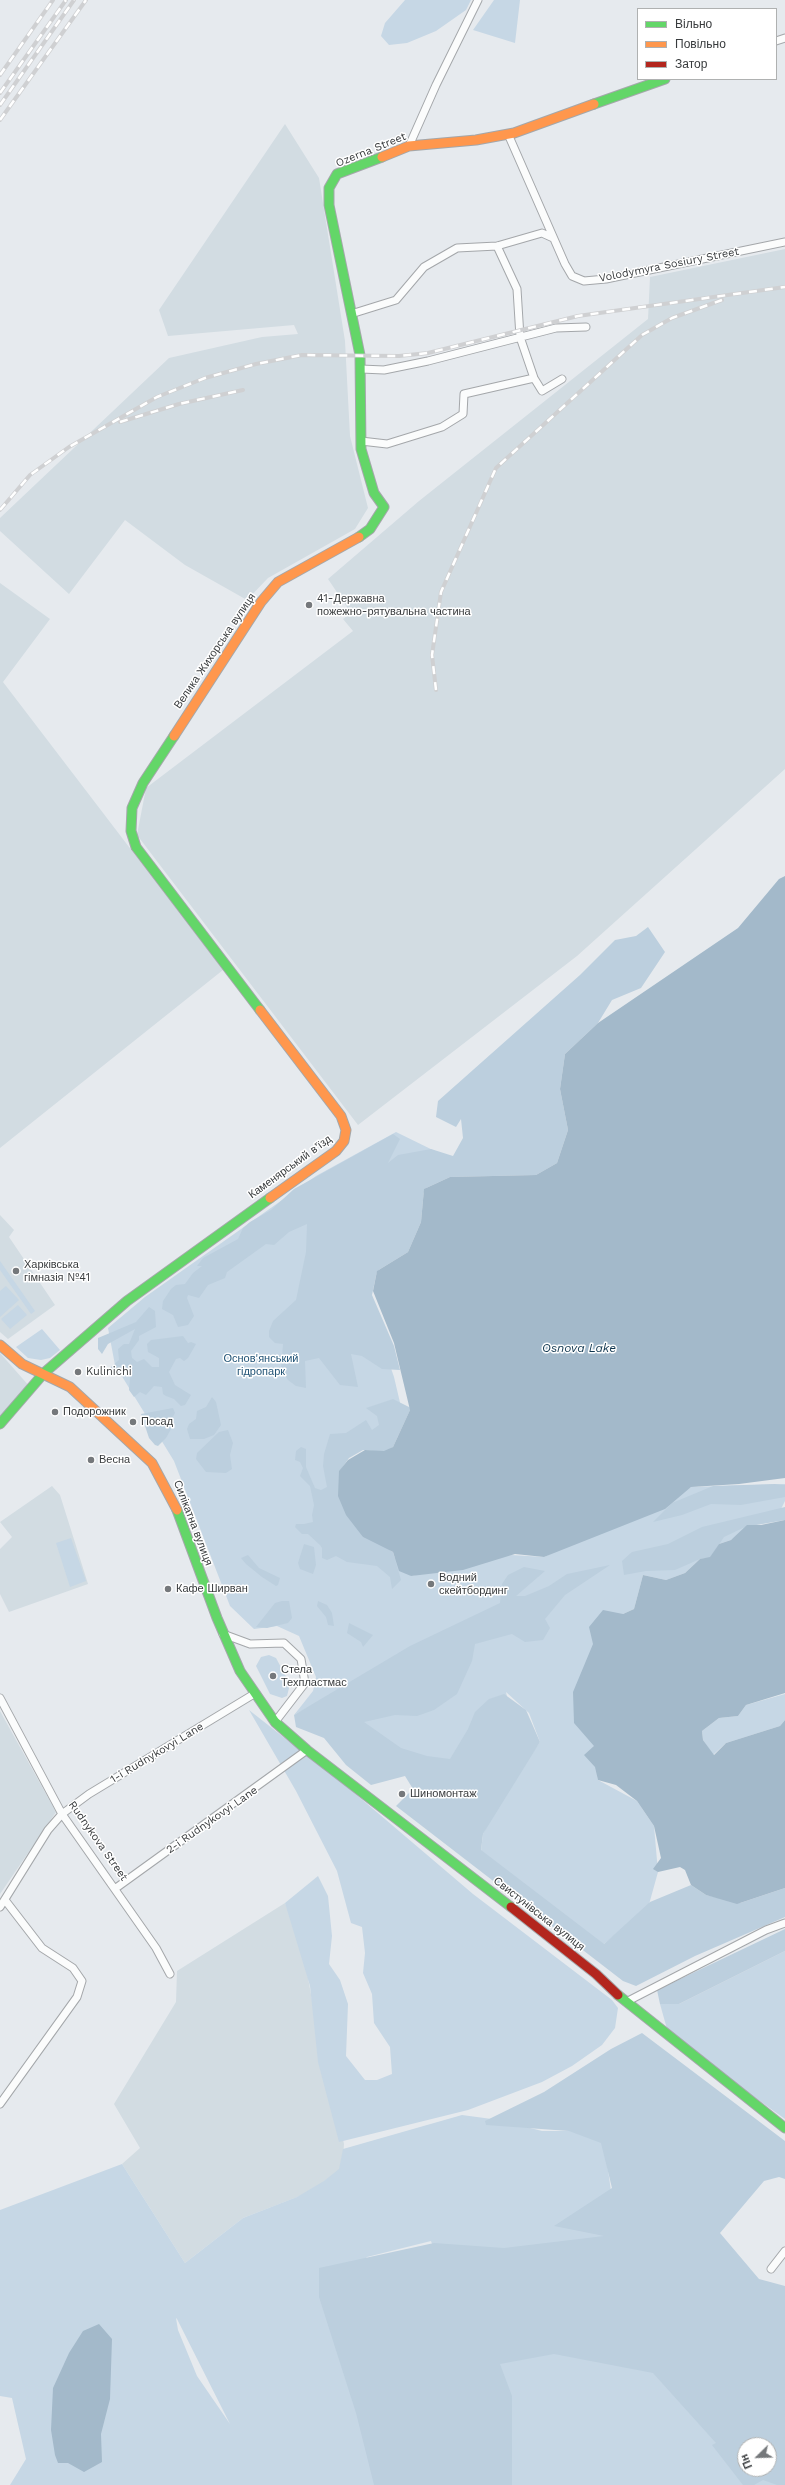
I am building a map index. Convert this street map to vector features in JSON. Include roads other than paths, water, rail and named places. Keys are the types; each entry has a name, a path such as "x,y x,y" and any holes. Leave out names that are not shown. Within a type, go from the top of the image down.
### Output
{"street":[{"path":"410,146 436,85 478,0"},
{"path":"553,238 508,134 662,80"},
{"name":"Ozerna Street","path":"384,507 374,493 361,449 361,369 329,204 329,188 337,174 410,146 476,140 508,134"},
{"path":"351,314 396,300 424,267 457,248 497,246 542,233 553,238"},
{"name":"Volodymyra Sosiury Street","path":"553,238 572,276 584,281 606,279 785,242"},
{"path":"497,246 517,289 520,337 534,378 542,391 562,379"},
{"path":"361,369 384,370 414,364 556,328 586,327"},
{"path":"361,441 387,444 442,427 463,414 464,394 534,378"},
{"name":"Велика Жихорська вулиця","path":"131,831 132,808 143,783 261,602 278,582 360,537 370,529 384,507"},
{"name":"Каменярський в’їзд","path":"44,1373 127,1301 336,1151 344,1141 346,1130 341,1116 136,847 131,831"},
{"name":"Силікатна вулиця","path":"0,1345 22,1364 44,1373 70,1387 152,1463 173,1500 223,1634 254,1694 275,1722"},
{"path":"0,1424 44,1373"},
{"path":"223,1634 250,1644 284,1643 301,1659 305,1683 275,1722"},
{"name":"1-i Rudnykovyi Lane","path":"0,1907 48,1830 62,1814 96,1790 254,1694"},
{"name":"Rudnykova Street","path":"0,1698 62,1814 116,1888 156,1948 170,1974"},
{"name":"Свистунівська вулиця","path":"275,1722 307,1750 377,1802 785,2128"},
{"name":"2-i Rudnykovyi Lane","path":"116,1888 307,1750"},
{"path":"0,2104 77,1997 82,1981 74,1968 42,1948 5,1900"},
{"path":"626,2002 766,1930 785,1923"},
{"path":"770,2269 785,2251"}],"water":[{"name":"Osnova Lake","path":"785,876 785,1478 739,1484 691,1487 665,1509 544,1557 515,1554 463,1570 411,1576 399,1571 393,1552 363,1537 346,1515 338,1496 339,1471 348,1460 365,1450 384,1451 393,1447 410,1410 394,1343 373,1291 377,1271 408,1252 421,1222 424,1189 450,1177 536,1175 557,1163 568,1130 560,1089 565,1054 598,1023 738,928 779,879"},
{"path":"785,1520 785,1693 746,1705 738,1716 719,1718 702,1731 703,1740 714,1755 726,1743 780,1726 785,1720 785,1888 737,1904 706,1895 691,1885 685,1870 680,1867 658,1872 653,1869 661,1858 654,1826 637,1801 616,1785 598,1780 595,1767 584,1755 594,1746 574,1723 573,1692 593,1644 589,1627 603,1610 623,1614 634,1609 643,1575 666,1580 685,1573 700,1559 710,1557 719,1544 731,1540 747,1525 761,1525"},
{"path":"99,2324 112,2339 110,2399 101,2434 102,2462 84,2472 68,2463 58,2463 55,2455 51,2430 53,2388 69,2353 83,2331"}],"railway":[{"path":"0,75 53,0"},
{"path":"0,93 66,0"},
{"path":"0,105 74,0"},
{"path":"0,120 86,0"},
{"path":"0,510 30,475 69,447 157,397 205,378 256,364 302,355 399,356 428,353 578,316 785,287"},
{"path":"436,690 432,655 441,592 496,468 642,335 672,318 722,300"},
{"path":"120,422 179,404 243,390"}],"place":[{"name":"41-Державна пожежно-рятувальна частина","path":"309,605"},
{"name":"Харківська гімназія №41","path":"16,1271"},
{"name":"Kulinichi","path":"78,1372"},
{"name":"Подорожник","path":"55,1412"},
{"name":"Посад","path":"133,1422"},
{"name":"Весна","path":"91,1460"},
{"name":"Водний скейтбординг","path":"431,1584"},
{"name":"Кафе Ширван","path":"168,1589"},
{"name":"Стела Техпластмас","path":"273,1676"},
{"name":"Шиномонтаж","path":"402,1794"}],"park label":[{"name":"Основ'янський гідропарк","path":"261,1365"}]}
